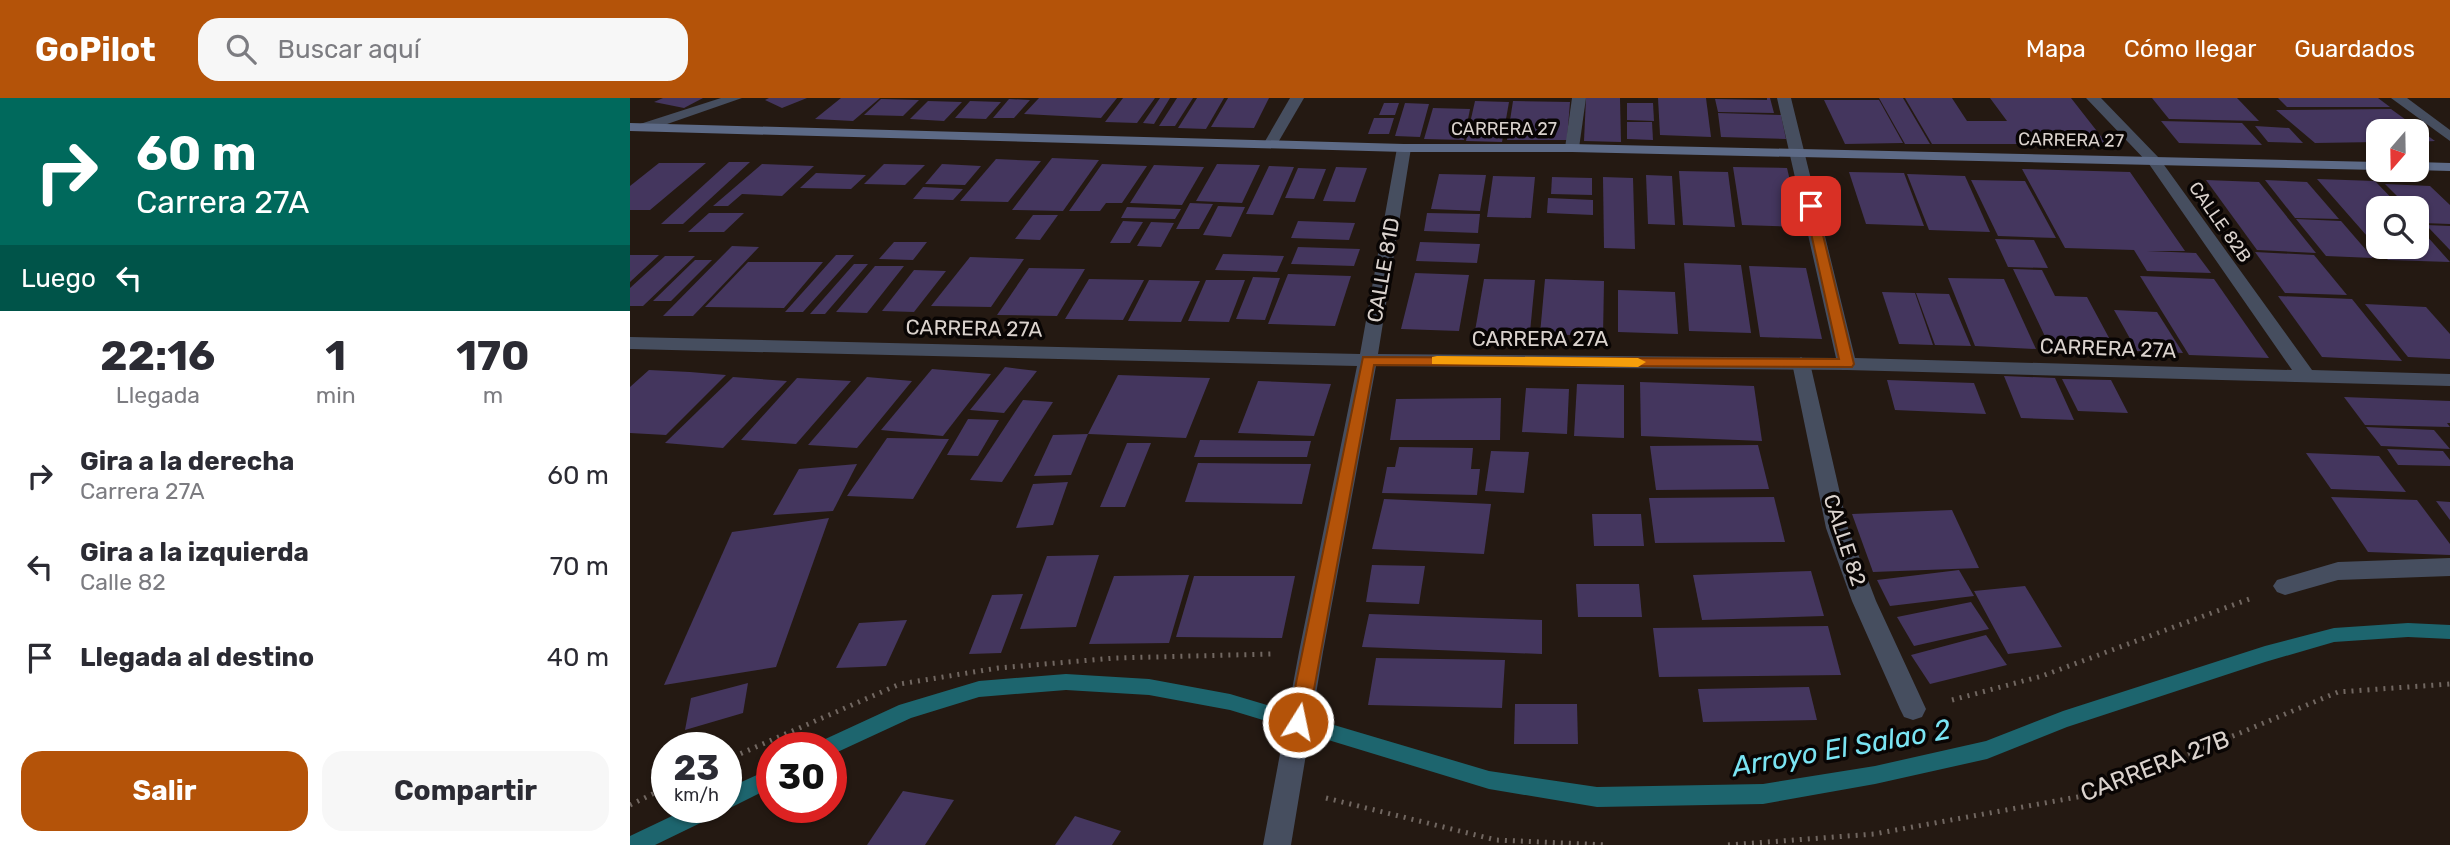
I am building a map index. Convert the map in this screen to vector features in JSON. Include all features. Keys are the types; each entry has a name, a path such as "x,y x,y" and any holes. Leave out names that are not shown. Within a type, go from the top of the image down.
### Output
{"street":[{"path":"637,127 735,98"},
{"path":"1271,144 1297,98"},
{"path":"1572,148 1579,98"},
{"path":"1784,98 1847,364"},
{"name":"CALLE 82B","path":"2093,98 2154,161 2306,376"},
{"path":"2398,98 2450,137"},
{"name":"CARRERA 27","path":"637,127 1404,148 1572,148 2366,166"},
{"name":"CALLE 81D","path":"1277,845 1302,696 1368,360 1404,148"},
{"path":"2429,166 2450,167"},
{"name":"CARRERA 27A","path":"630,343 1368,360 1801,363 2450,380"},
{"name":"CALLE 82","path":"1801,363 1837,528 1864,601 1913,709"},
{"path":"2286,586 2338,571 2450,567"}],"path":[{"path":"1913,709 2042,676 2286,586"},
{"path":"742,753 900,684 998,668 1115,658 1311,652"},
{"name":"CARRERA 27B","path":"1728,845 1874,834 2094,794 2338,692 2450,684"},
{"path":"1288,780 1496,840 1607,845"},
{"path":"630,805 651,795"}],"building":[{"path":"663,98 703,98 684,108 654,102"},
{"path":"807,98 782,108 765,100"},
{"path":"841,98 880,98 853,121 815,119"},
{"path":"1039,98 1117,98 1101,118 1024,114"},
{"path":"1123,98 1155,98 1137,123 1105,122"},
{"path":"1160,98 1170,98 1154,124 1143,123"},
{"path":"1177,98 1193,98 1175,126 1159,126"},
{"path":"1197,98 1224,98 1206,129 1178,128"},
{"path":"1228,98 1269,98 1254,128 1211,127"},
{"path":"1586,98 1620,98 1621,142 1584,141"},
{"path":"1658,98 1706,98 1711,137 1660,135"},
{"path":"1770,98 1774,113 1718,112 1715,99 1767,100"},
{"path":"1879,98 1903,98 1930,144 1905,144"},
{"path":"1905,98 1952,98 1967,121 2007,121 1990,98 2071,98 2107,144 1932,144"},
{"path":"2152,98 2237,98 2259,121 2169,119"},
{"path":"2278,98 2378,98 2390,107 2287,107"},
{"path":"881,99 919,100 903,116 864,115"},
{"path":"1009,99 1030,100 1014,118 993,118"},
{"path":"1824,100 1879,100 1903,143 1845,144"},
{"path":"928,101 962,102 944,121 910,119"},
{"path":"970,101 1001,102 986,119 955,118"},
{"path":"1475,101 1509,102 1502,142 1466,141"},
{"path":"1513,101 1570,102 1567,140 1507,140"},
{"path":"1384,103 1399,103 1395,115 1379,115"},
{"path":"1405,103 1429,104 1420,137 1395,136"},
{"path":"1627,103 1653,103 1654,121 1627,120"},
{"path":"1433,108 1470,109 1464,140 1424,139"},
{"path":"2391,109 2405,119 2366,119 2366,142 2315,143 2276,110"},
{"path":"1718,113 1781,115 1786,139 1721,137"},
{"path":"1374,118 1394,118 1389,134 1368,134"},
{"path":"2161,121 2242,123 2262,145 2179,143"},
{"path":"1627,122 1652,122 1653,140 1627,139"},
{"path":"2255,126 2289,128 2303,143 2268,142"},
{"path":"1052,158 1099,160 1063,211 1012,210"},
{"path":"996,159 1041,161 1008,202 960,201"},
{"path":"729,162 750,162 683,224 661,224"},
{"path":"659,163 706,163 650,210 630,210 630,186"},
{"path":"762,164 814,166 782,196 742,194 728,206 713,206"},
{"path":"884,164 925,165 905,185 864,184"},
{"path":"942,164 981,166 965,185 925,184"},
{"path":"1102,164 1147,166 1122,203 1106,203 1100,211 1069,211"},
{"path":"1217,164 1260,165 1242,203 1196,201"},
{"path":"1154,165 1204,167 1182,205 1130,203"},
{"path":"1269,166 1294,167 1273,215 1246,214"},
{"path":"1336,167 1367,168 1355,202 1323,201"},
{"path":"1733,167 1787,168 1801,227 1742,225"},
{"path":"1298,168 1326,169 1314,199 1285,198"},
{"path":"2022,169 2130,172 2185,251 2147,251 2196,253 2211,273 2147,271 2134,250 2065,248"},
{"path":"1679,171 1728,172 1735,227 1683,225"},
{"path":"1849,172 1904,173 1924,226 1866,224"},
{"path":"816,173 866,175 851,189 800,188"},
{"path":"1439,174 1486,175 1480,211 1431,209"},
{"path":"1907,174 1965,176 1990,232 1929,230"},
{"path":"1646,175 1672,176 1675,225 1648,224"},
{"path":"1493,176 1535,177 1531,218 1487,217"},
{"path":"1552,177 1592,178 1592,195 1551,194"},
{"path":"1603,177 1633,178 1635,249 1604,248"},
{"path":"2317,179 2376,182 2389,196 2366,196 2366,235"},
{"path":"1971,180 2025,181 2056,238 1998,236"},
{"path":"2206,180 2259,182 2316,253 2257,250"},
{"path":"2265,180 2307,182 2339,219 2295,218"},
{"path":"2385,184 2430,186 2450,205 2450,224 2429,223 2429,196 2397,196"},
{"path":"923,187 963,189 953,200 913,199"},
{"path":"1548,198 1593,200 1593,215 1547,213"},
{"path":"1190,203 1213,204 1199,229 1176,229"},
{"path":"1218,206 1245,207 1231,237 1203,235"},
{"path":"1127,207 1181,209 1175,219 1121,218"},
{"path":"709,213 744,213 724,232 688,232"},
{"path":"1427,213 1480,214 1478,233 1424,231"},
{"path":"1033,215 1058,215 1040,240 1015,239"},
{"path":"2296,219 2341,221 2366,250 2366,258 2326,256"},
{"path":"1123,221 1143,222 1130,243 1110,243"},
{"path":"1298,221 1355,223 1349,240 1291,238"},
{"path":"1151,222 1174,223 1161,247 1137,246"},
{"path":"2429,225 2450,226 2450,250 2429,228"},
{"path":"2429,238 2450,262 2388,260 2429,259"},
{"path":"1995,239 2034,240 2048,268 2008,267"},
{"path":"894,242 927,242 913,260 879,259"},
{"path":"1420,242 1480,244 1477,263 1416,261"},
{"path":"732,246 759,247 693,316 663,316"},
{"path":"1298,247 1360,249 1354,266 1291,264"},
{"path":"2255,252 2314,255 2347,295 2285,293"},
{"path":"1223,254 1284,256 1277,272 1215,270"},
{"path":"630,255 659,255 630,282"},
{"path":"836,255 854,255 803,312 785,312"},
{"path":"665,256 695,256 643,306 630,306 630,288"},
{"path":"970,257 1024,259 991,307 931,306"},
{"path":"695,260 712,260 671,301 653,301"},
{"path":"748,262 823,262 784,308 705,307"},
{"path":"1684,263 1741,265 1751,333 1689,331"},
{"path":"854,264 868,264 825,314 810,314"},
{"path":"875,266 904,266 867,313 836,312"},
{"path":"1749,266 1806,268 1822,339 1760,337"},
{"path":"1029,268 1085,269 1057,316 997,315"},
{"path":"2013,269 2042,270 2055,296 2087,297 2115,349 2050,347"},
{"path":"914,270 946,271 914,312 882,311"},
{"path":"1415,273 1469,275 1459,331 1401,329"},
{"path":"1288,274 1351,276 1335,326 1268,324"},
{"path":"2140,276 2214,279 2269,358 2189,355"},
{"path":"1253,277 1280,278 1265,320 1236,319"},
{"path":"1948,278 2004,279 2036,349 1975,346"},
{"path":"1089,279 1144,280 1123,320 1065,319"},
{"path":"1484,279 1535,280 1530,332 1475,331"},
{"path":"1545,279 1604,281 1603,336 1540,334"},
{"path":"1149,280 1200,281 1181,322 1128,321"},
{"path":"1206,280 1245,280 1229,322 1188,321"},
{"path":"1618,290 1675,292 1678,334 1618,332"},
{"path":"1882,292 1915,293 1933,345 1899,344"},
{"path":"1916,293 1949,294 1971,346 1935,345"},
{"path":"2278,296 2352,299 2402,361 2322,357"},
{"path":"2365,304 2426,307 2450,334 2450,359 2408,357"},
{"path":"2114,310 2157,312 2183,353 2137,351"},
{"path":"1005,367 1037,371 1004,413 970,410"},
{"path":"932,369 991,374 943,436 881,430"},
{"path":"649,370 726,375 666,435 630,433 630,387"},
{"path":"1118,375 1210,378 1186,438 1088,434"},
{"path":"2004,376 2055,378 2074,420 2021,418"},
{"path":"733,377 787,381 723,448 665,443"},
{"path":"867,377 912,381 857,448 808,445"},
{"path":"797,378 851,381 796,444 741,440"},
{"path":"2062,379 2111,380 2128,413 2078,411"},
{"path":"1887,380 1974,383 1986,414 1895,410"},
{"path":"1258,381 1331,384 1314,436 1238,433"},
{"path":"1640,382 1754,386 1762,441 1641,436"},
{"path":"1577,384 1624,385 1624,438 1574,436"},
{"path":"1526,388 1569,389 1567,434 1522,432"},
{"path":"2344,397 2450,401 2450,423 2447,423 2450,427 2365,425"},
{"path":"1501,398 1500,440 1390,440 1396,399"},
{"path":"1023,400 1053,402 1002,482 970,480"},
{"path":"968,419 999,420 978,456 947,455"},
{"path":"2366,427 2434,430 2450,449 2381,446"},
{"path":"1088,434 1071,475 1034,476 1053,435"},
{"path":"887,438 949,439 913,499 847,496"},
{"path":"1200,440 1311,441 1307,457 1194,457"},
{"path":"1127,443 1151,443 1125,507 1100,507"},
{"path":"1758,445 1769,489 1656,490 1650,446"},
{"path":"1399,447 1473,448 1471,469 1480,469 1477,495 1382,493 1387,467 1395,467"},
{"path":"2387,449 2443,451 2450,460 2450,466 2398,465"},
{"path":"1491,451 1529,452 1524,493 1485,491"},
{"path":"2306,453 2379,456 2406,492 2331,489"},
{"path":"1198,463 1311,464 1302,504 1185,502"},
{"path":"857,464 833,511 773,515 799,469"},
{"path":"1068,482 1053,525 1016,528 1033,484"},
{"path":"1774,497 1785,542 1655,543 1649,498"},
{"path":"2331,497 2417,500 2450,544 2450,555 2368,552"},
{"path":"1384,499 1491,504 1484,554 1372,549"},
{"path":"2436,501 2450,502 2450,520"},
{"path":"1952,510 1979,568 1873,572 1852,514"},
{"path":"1592,514 1641,514 1644,546 1594,546"},
{"path":"829,518 776,667 664,685 732,532"},
{"path":"1099,555 1076,627 1020,629 1047,556"},
{"path":"1372,565 1425,566 1419,604 1366,602"},
{"path":"1959,570 1974,596 1890,606 1877,580"},
{"path":"1811,571 1824,616 1702,620 1693,575"},
{"path":"1189,575 1169,643 1089,644 1114,576"},
{"path":"1194,576 1295,576 1282,638 1176,637"},
{"path":"1576,584 1639,584 1642,617 1578,617"},
{"path":"2025,586 2062,647 2008,654 1974,591"},
{"path":"1023,594 1001,653 969,654 992,595"},
{"path":"1971,602 1989,629 1914,646 1897,617"},
{"path":"1369,614 1542,620 1542,654 1362,647"},
{"path":"907,620 886,666 836,668 859,623"},
{"path":"1828,626 1841,675 1659,677 1653,628"},
{"path":"1986,635 2007,665 1930,684 1911,655"},
{"path":"1376,658 1505,660 1502,708 1368,705"},
{"path":"748,683 743,713 685,730 691,698"},
{"path":"1809,687 1817,720 1703,722 1698,689"},
{"path":"1515,704 1577,704 1578,744 1514,744"},
{"path":"903,791 954,800 925,845 867,845"},
{"path":"1075,816 1121,831 1112,845 1055,845"}],"waterway":[{"name":"Arroyo El Salao 2","path":"847,738 906,711 979,689 1066,682 1149,687 1230,702 1489,780 1597,797 1763,794 1875,775 1987,750 2063,720 2265,654 2334,635 2408,630 2450,632"},
{"name":"Arroyo El Salao 2","path":"742,792 756,785"},
{"name":"Arroyo El Salao 2","path":"633,845 679,823"}],"slow traffic":[{"path":"1437,360 1638,362"}],"route":[{"path":"1298,722 1368,360 1847,364 1811,206"}]}
